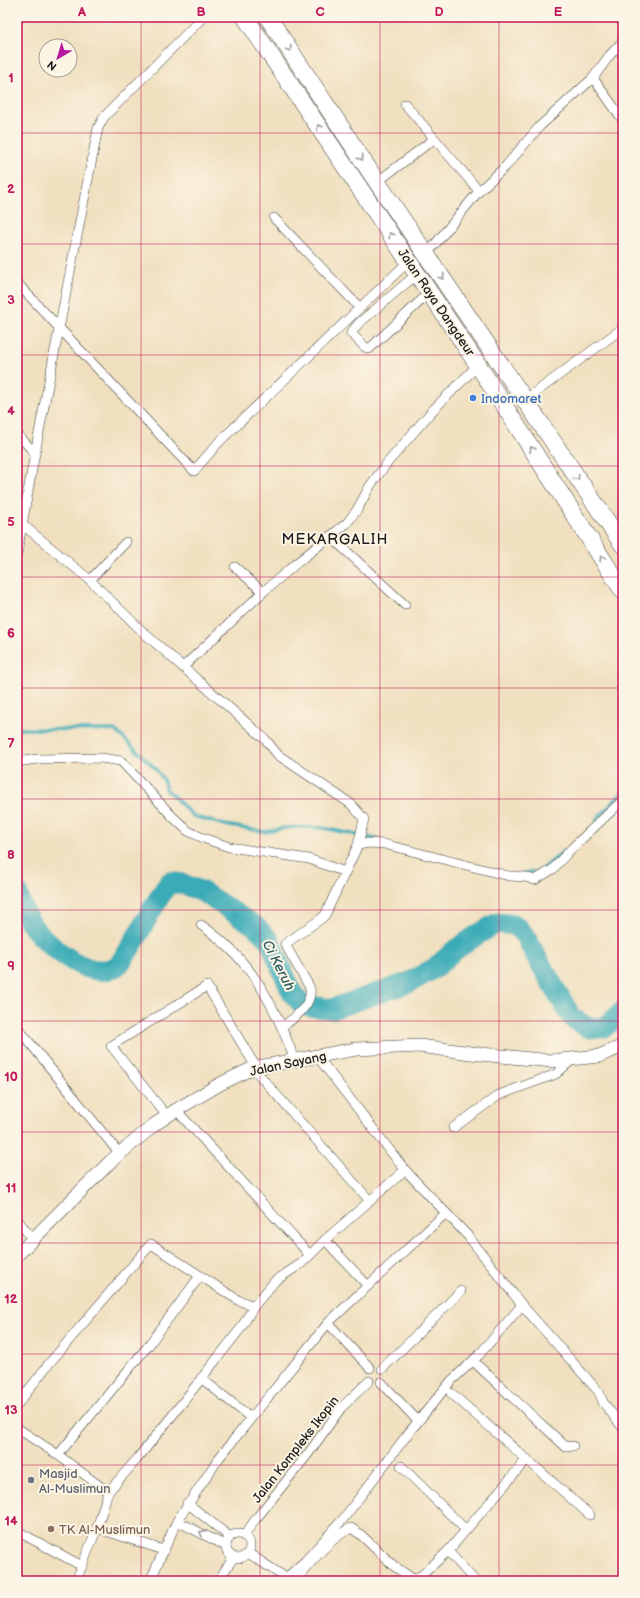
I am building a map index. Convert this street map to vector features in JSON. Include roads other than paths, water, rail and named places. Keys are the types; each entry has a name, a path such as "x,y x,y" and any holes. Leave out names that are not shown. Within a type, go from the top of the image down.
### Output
{"highway":[{"name":"Jalan Raya Dangdeur","path":"245,17 430,292 623,591"},
{"name":"Jalan Raya Dangdeur","path":"268,17 377,182 623,545"}],"main road":[{"name":"Jalan Sayang","path":"17,1256 119,1153 172,1113 220,1084 254,1068 356,1049 419,1046 552,1061 599,1056 623,1046"}],"street":[{"path":"17,553 20,522 23,514 99,124 104,117 203,17"},
{"path":"427,254 480,192 506,166 540,126 593,78 609,56 623,41"},
{"path":"593,78 623,120"},
{"path":"405,104 480,192"},
{"path":"377,182 434,139"},
{"path":"274,218 360,308"},
{"path":"17,283 194,472 219,442 360,308 413,268"},
{"path":"413,268 351,333 369,349 430,292"},
{"path":"525,400 623,328"},
{"path":"183,667 263,592 347,523 357,510 370,486 388,462 432,411 478,365"},
{"path":"17,434 35,453"},
{"path":"20,522 90,580 144,633 265,739 278,755 351,804 364,819 358,840 329,908 322,918 285,944 310,988 311,994 307,1004 282,1028"},
{"path":"330,536 405,605"},
{"path":"90,580 126,542"},
{"path":"235,567 263,592"},
{"path":"17,762 36,759 101,758 121,761 188,831 203,838 230,847 309,859 345,872"},
{"path":"358,840 384,844 509,876 524,877 535,880 553,869 572,848 623,800"},
{"path":"201,924 231,948 245,964 266,994 295,1061"},
{"path":"310,1255 172,1113 111,1046 207,986 254,1068 370,1201"},
{"path":"17,1027 119,1153"},
{"path":"317,1056 405,1170 468,1236 522,1305 599,1392 603,1402 623,1428"},
{"path":"453,1128 499,1095 556,1074 573,1059"},
{"path":"76,1581 98,1528 108,1492 137,1460 241,1328 254,1306 275,1281 302,1263 325,1240 405,1170"},
{"path":"150,1581 176,1521 187,1503 219,1458 251,1418 328,1323 446,1213"},
{"path":"17,1220 33,1240"},
{"path":"325,1240 368,1286"},
{"path":"17,1405 47,1366 71,1340 126,1271 150,1244 238,1300 254,1306"},
{"path":"58,1455 148,1346 200,1276"},
{"path":"382,1370 461,1291"},
{"path":"290,1580 344,1518 418,1421 451,1381 473,1361 522,1305"},
{"path":"328,1323 370,1368"},
{"path":"473,1361 566,1447 573,1446"},
{"path":"376,1367 382,1370 384,1378 381,1382 375,1384 370,1381 367,1375 370,1368 376,1367"},
{"path":"201,1378 251,1418"},
{"name":"Jalan Kompleks Ikopin","path":"244,1536 341,1408 370,1381"},
{"path":"381,1382 418,1421"},
{"path":"452,1393 590,1515"},
{"path":"17,1428 58,1455 108,1492"},
{"path":"290,1580 345,1531 351,1528 360,1534 394,1566 412,1580 422,1575 448,1551 527,1459"},
{"path":"400,1466 466,1530"},
{"path":"187,1503 228,1541 229,1553 234,1557 244,1556 248,1553 250,1544 244,1536 237,1534 228,1541"},
{"path":"176,1521 228,1541"},
{"path":"98,1528 163,1550"},
{"path":"17,1531 82,1566"},
{"path":"448,1551 475,1581"},
{"path":"248,1553 290,1580"},
{"path":"220,1581 223,1573 234,1557"}],"waterway":[{"path":"17,729 115,730 155,768 163,779 166,789 193,816 225,825 266,832 298,827 323,828 381,840"},
{"path":"596,820 623,792"},
{"path":"523,873 539,872 564,851"},
{"name":"Ci Keruh","path":"17,892 20,902 31,924 50,944 72,961 84,967 96,970 108,970 120,963 158,899 170,882 183,884 201,891 255,926 270,941 292,993 302,1004 332,1009 410,982 435,968 455,950 497,923 515,925 526,937 572,1018 589,1028 605,1027 623,1011"}],"place":[{"name":"Indomaret","path":"473,398"},
{"name":"Masjid Al-Muslimun","path":"31,1480"},
{"name":"TK Al-Muslimun","path":"51,1529"}],"district":[{"name":"MEKARGALIH","path":"335,539"}]}
